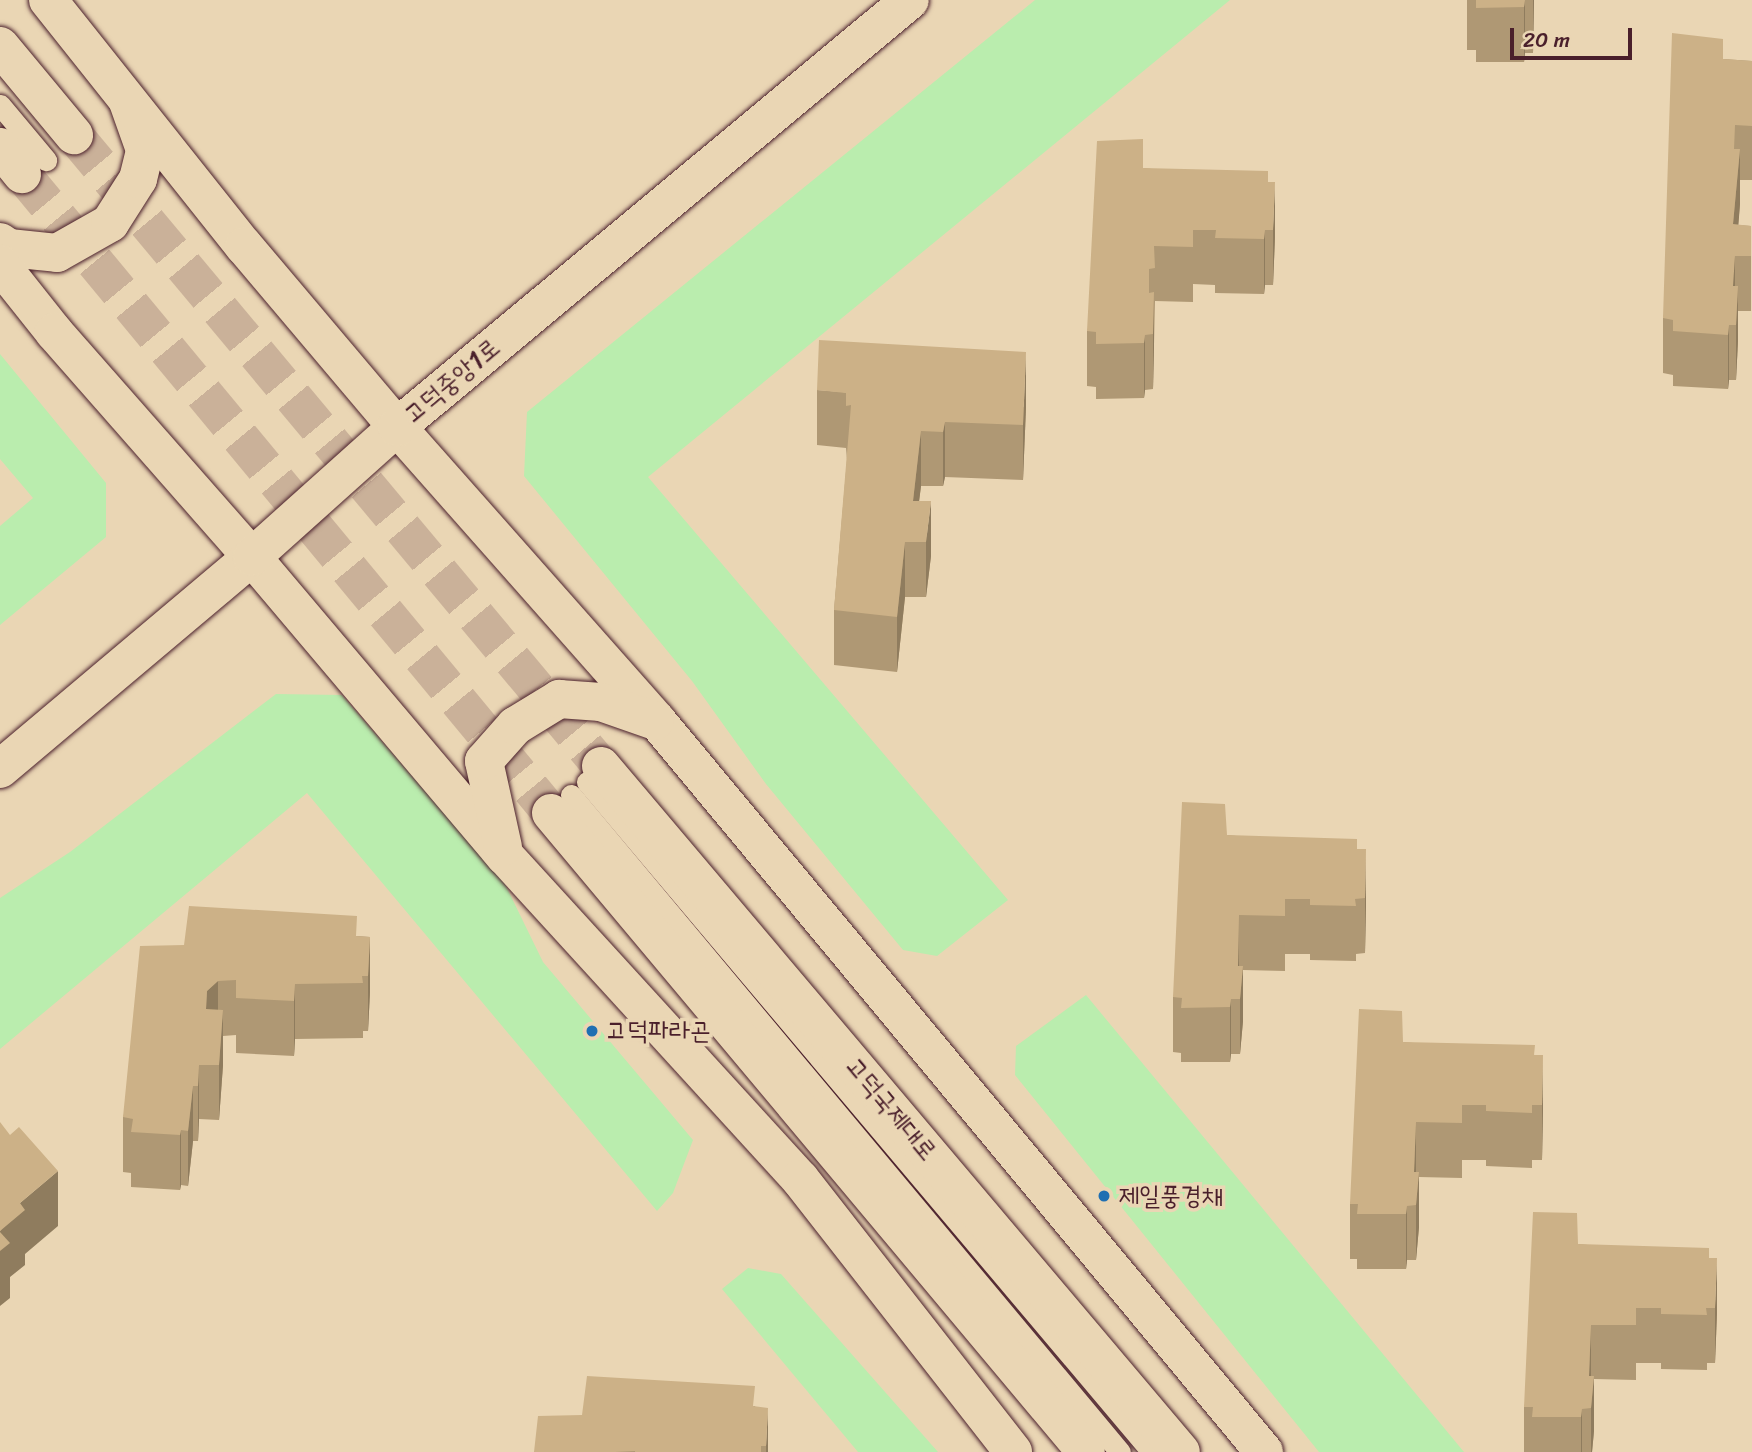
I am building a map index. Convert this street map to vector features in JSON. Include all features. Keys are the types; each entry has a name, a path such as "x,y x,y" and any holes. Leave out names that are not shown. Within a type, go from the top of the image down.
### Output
{"main road":[{"path":"48,0 124,91 244,246 397,427 657,721 1264,1452"},
{"name":"고덕중앙1로","path":"0,769 252,557 397,427 910,0"},
{"path":"0,46 40,152"},
{"path":"0,242 9,248 57,253 110,223 138,179 145,150 124,91"},
{"path":"0,264 54,332 252,557 505,856 800,1179 1013,1452"},
{"path":"505,856 484,761 515,726 559,699 601,702 657,721"},
{"path":"577,789 1086,1452"},
{"name":"고덕국제대로","path":"577,789 1181,1452"}],"lane":[{"path":"0,75 40,152"},
{"path":"0,105 40,152"},
{"path":"577,789 1120,1452"},
{"path":"577,789 1152,1452"}],"green space":[{"path":"1035,0 1230,0 648,477 1008,900 937,956 903,950 766,784 692,681 524,476 527,412"},
{"path":"0,354 106,483 106,537 0,625 0,526 33,498 0,459"},
{"path":"276,694 342,695 505,884 543,962 693,1140 673,1193 657,1211 307,793 0,1049 0,898 70,852"},
{"path":"1086,995 1464,1452 1319,1452 1015,1075 1016,1046"},
{"path":"748,1268 781,1274 938,1452 858,1452 722,1289"}],"building":[{"path":"1476,0 1525,0 1524,7 1476,8"},
{"path":"1672,33 1723,39 1723,59 1752,61 1752,126 1735,125 1734,149 1740,149 1733,224 1751,226 1751,256 1735,256 1733,286 1738,286 1736,325 1729,325 1728,335 1673,331 1673,320 1663,318"},
{"path":"1143,139 1143,168 1268,171 1268,182 1275,182 1273,230 1265,230 1264,239 1215,238 1216,230 1193,230 1193,247 1154,246 1155,268 1149,269 1149,293 1154,292 1153,334 1145,335 1144,343 1096,344 1096,332 1087,331 1097,141"},
{"path":"819,340 1026,352 1023,425 945,422 943,432 921,431 913,501 931,501 926,542 905,542 897,617 834,610 851,405 846,406 846,393 817,390"},
{"path":"1182,802 1225,804 1227,835 1357,839 1357,849 1366,849 1365,898 1355,899 1356,906 1310,905 1310,899 1285,899 1285,916 1239,915 1238,966 1243,966 1240,999 1231,999 1230,1007 1181,1008 1182,998 1173,997"},
{"path":"189,906 357,916 356,936 370,937 368,976 362,976 363,983 295,984 294,1001 236,998 236,980 218,981 207,991 206,1009 223,1010 219,1065 199,1065 198,1086 193,1086 188,1131 181,1130 180,1135 131,1132 133,1119 123,1117 140,946 184,945"},
{"path":"1359,1009 1402,1011 1403,1042 1535,1045 1534,1055 1543,1055 1542,1105 1532,1105 1532,1113 1486,1111 1486,1105 1462,1105 1462,1123 1416,1122 1414,1172 1419,1172 1416,1205 1407,1206 1406,1214 1357,1214 1358,1204 1350,1204"},
{"path":"0,1122 10,1135 19,1127 58,1171 20,1203 25,1210 0,1231"},
{"path":"1533,1212 1577,1213 1578,1244 1709,1248 1709,1258 1717,1258 1715,1308 1706,1308 1707,1315 1661,1314 1661,1308 1636,1308 1636,1325 1591,1325 1589,1376 1594,1376 1591,1408 1582,1409 1581,1417 1532,1417 1533,1407 1524,1407"},
{"path":"0,1232 10,1243 0,1251"},
{"path":"587,1376 755,1386 753,1406 768,1408 766,1446 761,1446 761,1452 534,1452 538,1416 582,1415"}],"tunnel":[{"path":"74,135 601,766"},
{"path":"22,174 551,813"}],"place":[{"name":"고덕파라곤","path":"592,1031"},
{"name":"제일풍경채","path":"1104,1196"}]}
